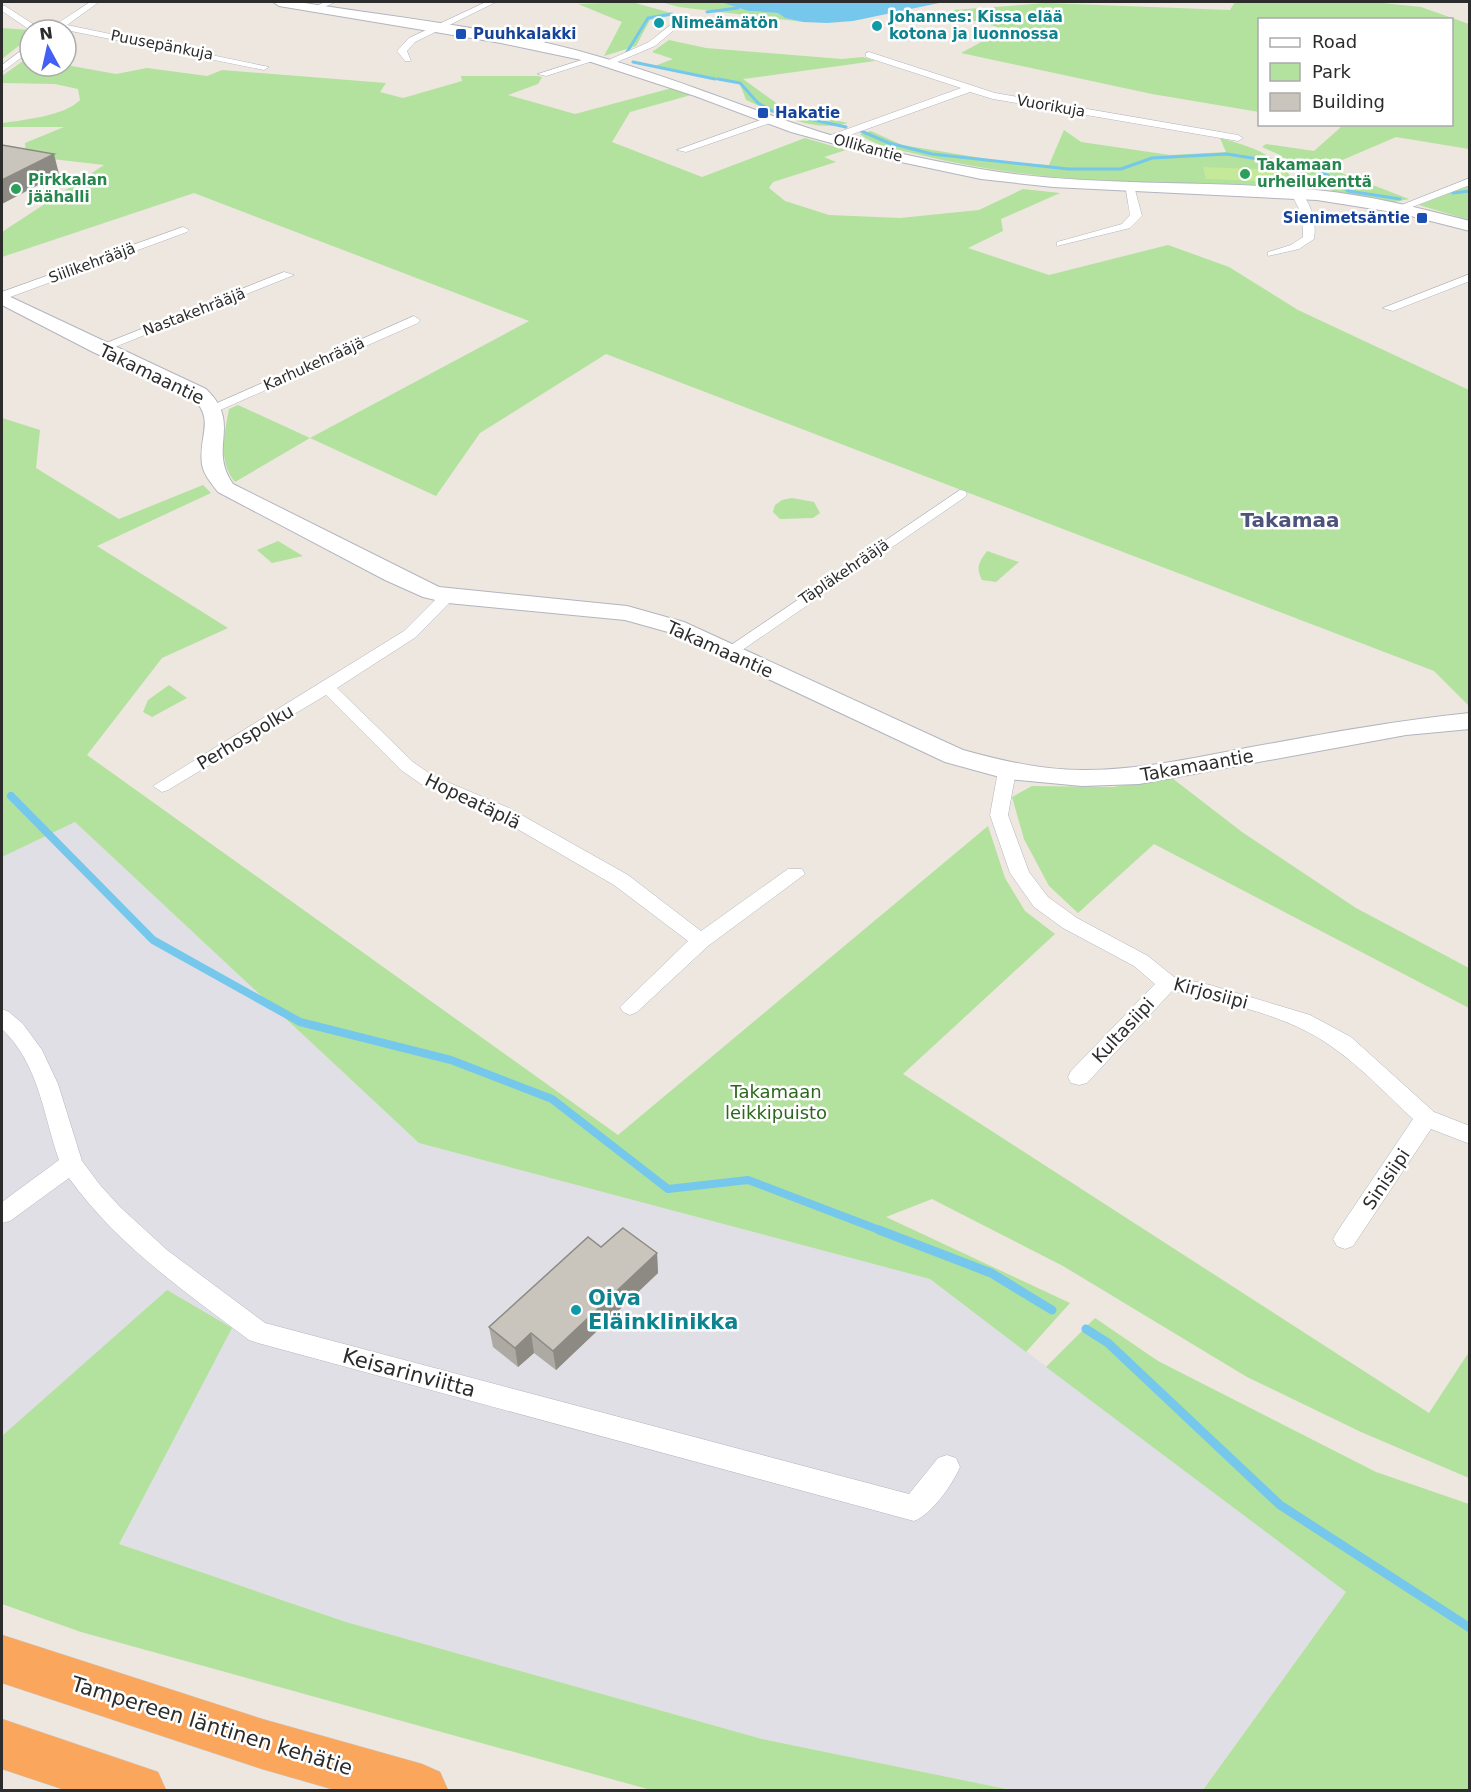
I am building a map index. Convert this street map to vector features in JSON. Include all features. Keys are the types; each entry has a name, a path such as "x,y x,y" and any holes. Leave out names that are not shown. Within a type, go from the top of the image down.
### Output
{"highway":[{"name":"Tampereen läntinen kehätie","path":"2,1659 262,1744 422,1791"},
{"path":"2,1744 140,1791"}],"street":[{"path":"71,18 95,2"},
{"name":"Ollikantie","path":"279,2 324,4 532,45 600,61 700,93 769,120 901,157 981,174 1130,186 1296,193 1400,208 1470,226"},
{"path":"408,59 403,54 404,47 492,2"},
{"name":"Puusepänkuja","path":"2,8 18,18"},
{"path":"543,74 651,46 676,25"},
{"path":"532,45 565,29"},
{"name":"Puusepänkuja","path":"78,33 264,67"},
{"name":"Vuorikuja","path":"869,55 993,96 1238,138"},
{"path":"2,69 18,56"},
{"path":"832,138 968,89"},
{"path":"682,150 769,120"},
{"path":"1400,208 1470,181"},
{"path":"1061,244 1126,226 1133,221 1136,216 1130,186"},
{"path":"1272,255 1294,248 1308,239 1311,229 1300,197 1296,193"},
{"name":"Siilikehrääjä","path":"2,297 183,230"},
{"name":"Nastakehrääjä","path":"100,348 288,275"},
{"path":"1389,308 1470,277"},
{"name":"Takamaantie","path":"2,297 100,348 199,393 213,408 216,431 212,462 225,488 393,575 431,592 448,596 627,613 676,627 954,756 1007,771 1082,778 1139,776 1406,727 1470,721"},
{"name":"Karhukehrääjä","path":"213,408 414,320"},
{"name":"Täpläkehrääjä","path":"729,652 960,495"},
{"path":"327,687 410,634 448,596"},
{"name":"Perhospolku","path":"162,786 327,687"},
{"name":"Hopeatäplä","path":"327,687 407,766 423,777 502,812 621,880 701,941"},
{"name":"Kirjosiipi","path":"1007,771 999,815 1020,873 1041,902 1070,923 1141,961 1168,983 1221,995 1303,1020 1343,1043 1426,1118 1470,1135"},
{"path":"630,1007 701,941 795,874"},
{"name":"Kultasiipi","path":"1079,1077 1168,983"},
{"name":"Keisarinviitta","path":"2,1017 33,1049 42,1067 72,1163 90,1191 130,1230 190,1281 258,1332 914,1508 947,1467"},
{"name":"Sinisiipi","path":"1345,1239 1426,1118"},
{"path":"2,1214 72,1163"}],"shaded area":[{"path":"75,822 419,1143 930,1279 1346,1592 1203,1790 1011,1790 762,1739 346,1622 118,1544 2,1497 2,857"}],"green space":[{"path":"632,2 672,15 650,20 636,46 604,56 622,22 578,4"},
{"path":"661,2 720,2 748,11 778,13 785,18 803,22 679,7"},
{"path":"1235,2 1373,2 1421,7 1452,18 1258,18 1258,112 1152,94 961,53 1005,29 952,15 954,10 1046,3 1230,10"},
{"path":"1453,18 1469,24 1469,149 1396,137 1326,167 1409,199 1394,202 1333,192 1318,177 1302,174 1280,155 1262,147 1266,144 1314,151 1341,127 1336,126 1453,126"},
{"path":"2,28 18,29 18,46 2,59"},
{"path":"669,40 706,48 842,59 863,57 875,61 743,79 786,110 848,123 822,126 796,120 746,100 740,84 652,67 673,59 652,52"},
{"path":"18,65 18,78 78,78 78,67 116,74 147,68 207,76 222,70 386,83 380,92 403,98 462,81 461,76 537,76 542,77 538,84 508,95 575,114 672,88 691,95 630,112 612,142 702,177 805,138 846,150 824,157 836,162 773,182 769,188 785,201 829,215 900,218 979,210 1023,189 1060,193 1001,219 1003,231 968,248 1049,275 1168,245 1229,267 1298,310 1469,390 1469,706 1434,671 606,354 480,433 436,496 310,438 529,321 194,193 2,257 2,232 104,165 26,156 25,143 64,127 2,127 2,123 32,119 64,110 80,100 78,89 55,84 2,83 2,76"},
{"path":"1064,130 1081,142 1170,155 1226,152 1220,138 1255,149 1275,160 1291,177 1297,188 1155,184 1060,178 966,165 897,150 873,142 860,134 871,131 902,145 1006,162 1049,165"},
{"name":"Takamaan urheilukenttä","path":"1203,167 1284,170 1288,182 1206,179"},
{"path":"1469,185 1469,220 1419,205"},
{"path":"238,405 310,438 235,482 226,465 225,428 229,409"},
{"name":"Takamaan leikkipuisto","path":"2,418 40,430 36,468 119,519 203,485 211,493 97,546 228,628 162,658 87,755 618,1135 988,826 1005,878 1025,911 1055,934 903,1074 1429,1413 1469,1352 1469,1478 1361,1432 1247,1377 1063,1266 932,1199 886,1217 1070,1303 1026,1352 930,1279 419,1143 75,822 2,857"},
{"path":"792,498 814,502 820,513 813,518 780,519 773,512 775,505 782,500"},
{"path":"278,541 303,556 272,563 257,550"},
{"path":"987,551 1019,562 996,582 982,580 980,561"},
{"path":"169,685 187,698 152,717 143,712 148,700"},
{"path":"1172,778 1242,832 1356,908 1469,968 1469,1008 1154,844 1078,913 1049,886 1024,839 1012,797 1032,786 1113,787"},
{"path":"167,1290 232,1328 119,1544 346,1622 762,1739 1011,1790 651,1790 81,1632 2,1604 2,1436"},
{"path":"1095,1318 1158,1361 1376,1472 1469,1504 1469,1790 1203,1790 1346,1592 1046,1367"}],"water":[{"path":"720,2 944,2 853,21 827,23 803,22 785,18 778,13 748,11"}],"building":[{"path":"2,145 54,154 2,180"},
{"name":"Oiva Eläinklinikka","path":"623,1228 657,1253 553,1351 531,1333 515,1348 489,1327 588,1237 601,1247"}],"waterway":[{"path":"707,12 738,8"},
{"path":"627,52 648,18 672,14"},
{"path":"633,62 715,79"},
{"path":"718,79 740,83 758,103 772,111 846,127"},
{"path":"861,131 889,143 932,154 1068,169 1121,169 1152,158 1227,154 1276,162"},
{"path":"1293,163 1324,173 1348,191 1400,199"},
{"path":"1453,193 1470,191"},
{"path":"11,796 153,940 300,1022 451,1060 552,1099 668,1189 748,1180 882,1231"},
{"path":"879,1230 991,1273 1052,1310"},
{"path":"1086,1329 1108,1343 1280,1505 1470,1628"}],"place":[{"name":"Nimeämätön","path":"659,23"},
{"name":"Johannes: Kissa elää kotona ja luonnossa","path":"877,26"},
{"name":"Puuhkalakki","path":"461,34"},
{"name":"Hakatie","path":"763,113"},
{"name":"Takamaan urheilukenttä","path":"1245,174"},
{"name":"Pirkkalan jäähalli","path":"16,189"},
{"name":"Sienimetsäntie","path":"1422,218"},
{"name":"Oiva Eläinklinikka","path":"576,1310"}],"district":[{"name":"Takamaa","path":"1290,520"}]}
